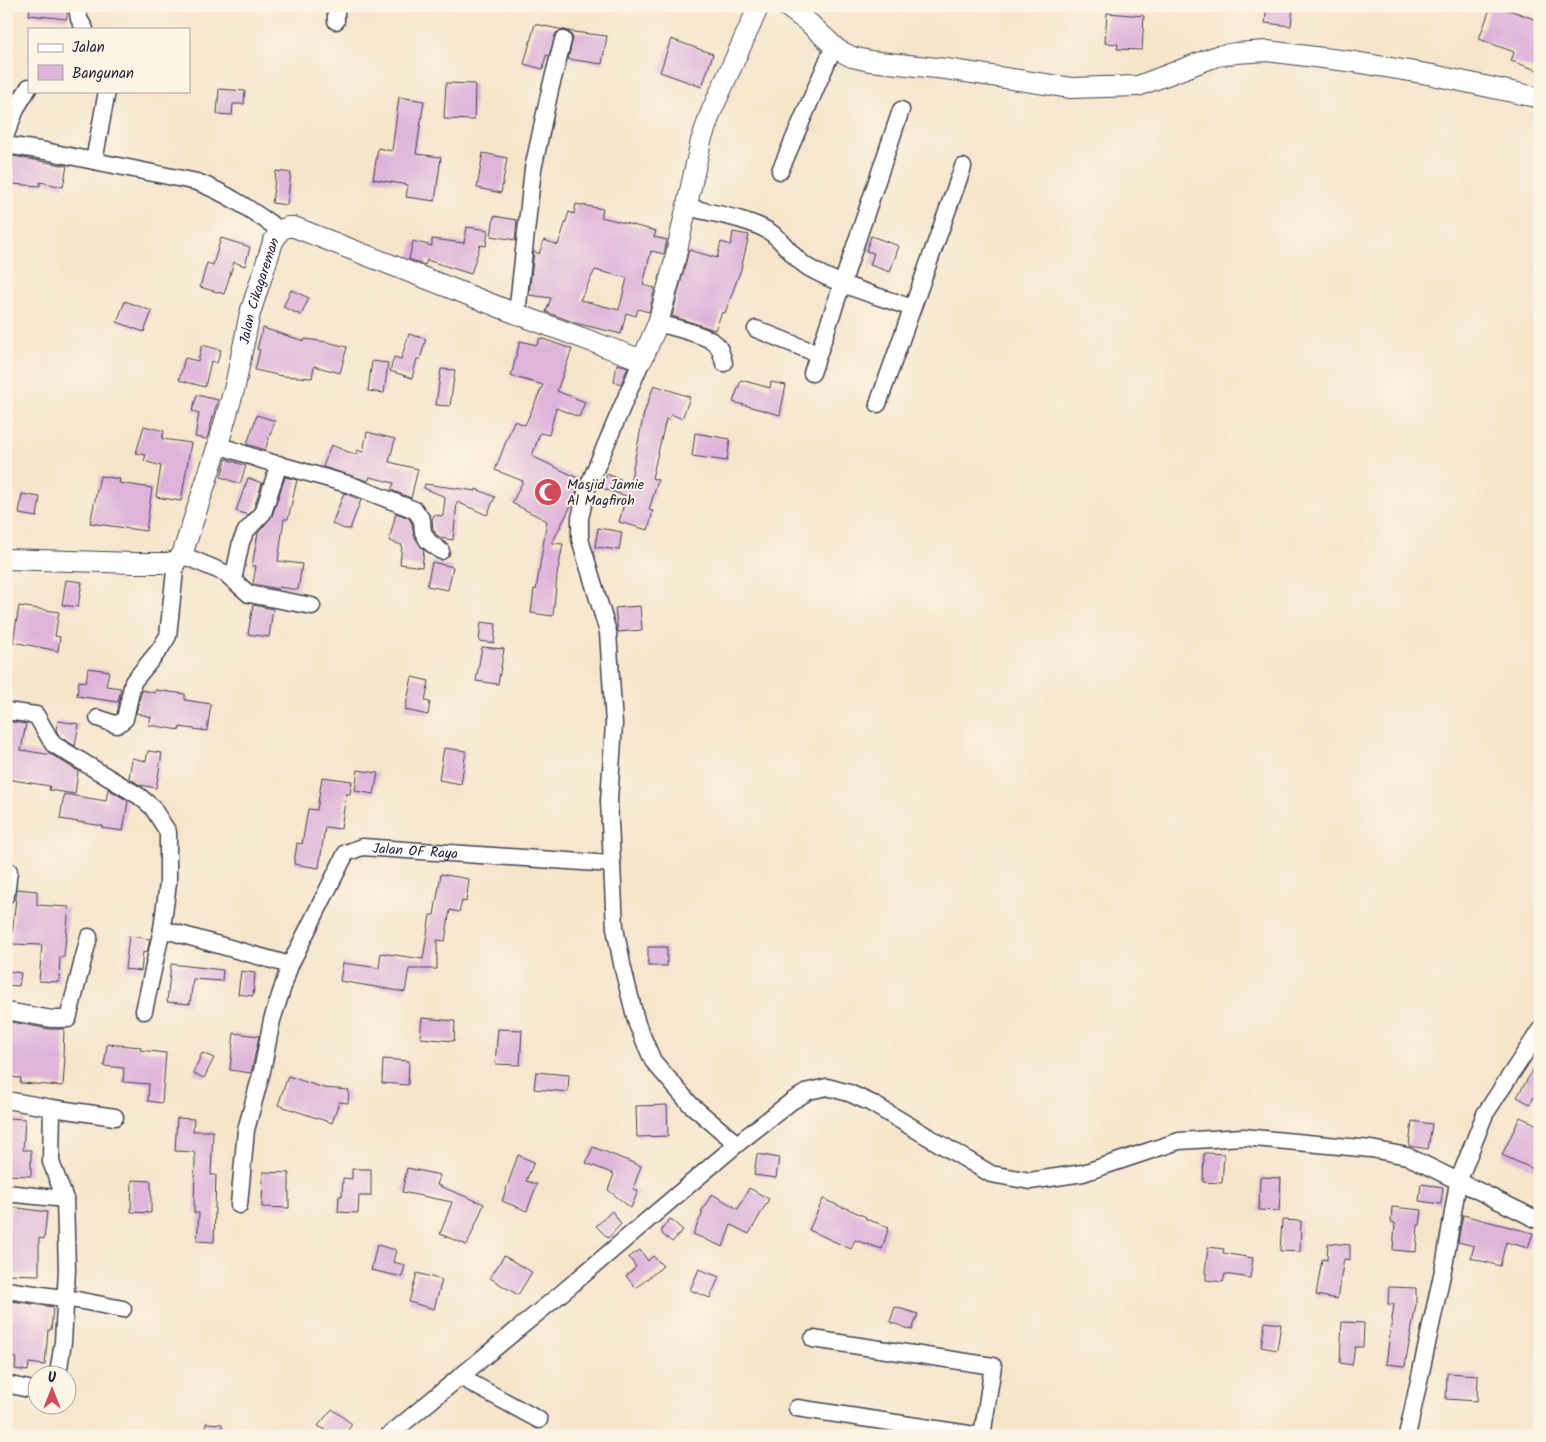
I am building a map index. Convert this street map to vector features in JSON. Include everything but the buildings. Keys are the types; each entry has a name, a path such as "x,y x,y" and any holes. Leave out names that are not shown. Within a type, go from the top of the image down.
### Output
{"street":[{"path":"77,6 79,20 84,28"},
{"path":"738,1144 690,1104 653,1061 637,1024 615,928 609,801 614,724 608,632 580,539 580,518 587,489 658,323 687,207 701,141 711,112 759,6"},
{"path":"786,6 834,46 852,57 1071,88 1138,86 1217,56 1267,51 1433,74 1540,98"},
{"path":"517,314 533,169 550,90 564,40"},
{"path":"780,170 834,46"},
{"path":"6,134 16,107 28,89"},
{"path":"94,161 107,92"},
{"path":"812,373 901,110"},
{"path":"6,145 172,176 215,189 249,208 280,230"},
{"path":"878,404 963,166"},
{"path":"687,207 760,226 773,234 796,260 820,274 842,284 912,308"},
{"name":"Jalan Cikagareman","path":"179,558 218,445 235,386 250,313 273,242 280,230 294,227 517,314 642,360"},
{"path":"658,323 716,343 724,363"},
{"path":"756,329 818,354"},
{"path":"218,445 351,485 415,510 422,520 423,532 428,542 441,551"},
{"path":"233,580 240,542 246,531 263,513 279,464"},
{"path":"6,559 168,563 179,558 225,573 249,594 312,606"},
{"path":"98,718 117,725 124,719 133,682 160,649 168,636 179,558"},
{"path":"6,711 36,715 53,744 106,778 128,788 152,807 168,832 168,883 162,929 144,1011"},
{"name":"Jalan OF Raya","path":"239,1206 246,1130 262,1072 272,1020 290,965 346,853 362,847 612,864"},
{"path":"6,870 9,871 6,895"},
{"path":"162,929 290,965"},
{"path":"6,1011 52,1019 68,1019 89,937"},
{"path":"1407,1436 1445,1261 1458,1182 1485,1114 1540,1030"},
{"path":"388,1436 792,1101 809,1091 827,1087 849,1093 871,1103 991,1174 1030,1181 1083,1173 1178,1141 1244,1137 1371,1149 1399,1154 1540,1221"},
{"path":"6,1100 115,1117"},
{"path":"52,1108 51,1162 65,1199 67,1270 63,1342 60,1364"},
{"path":"6,1193 65,1199"},
{"path":"6,1290 66,1298 123,1310"},
{"path":"797,1408 982,1436 993,1366 813,1339"},
{"path":"460,1377 539,1420"},
{"path":"6,1384 28,1388"}],"place":[{"name":"Masjid Jamie Al Magfiroh","path":"548,492"}]}
